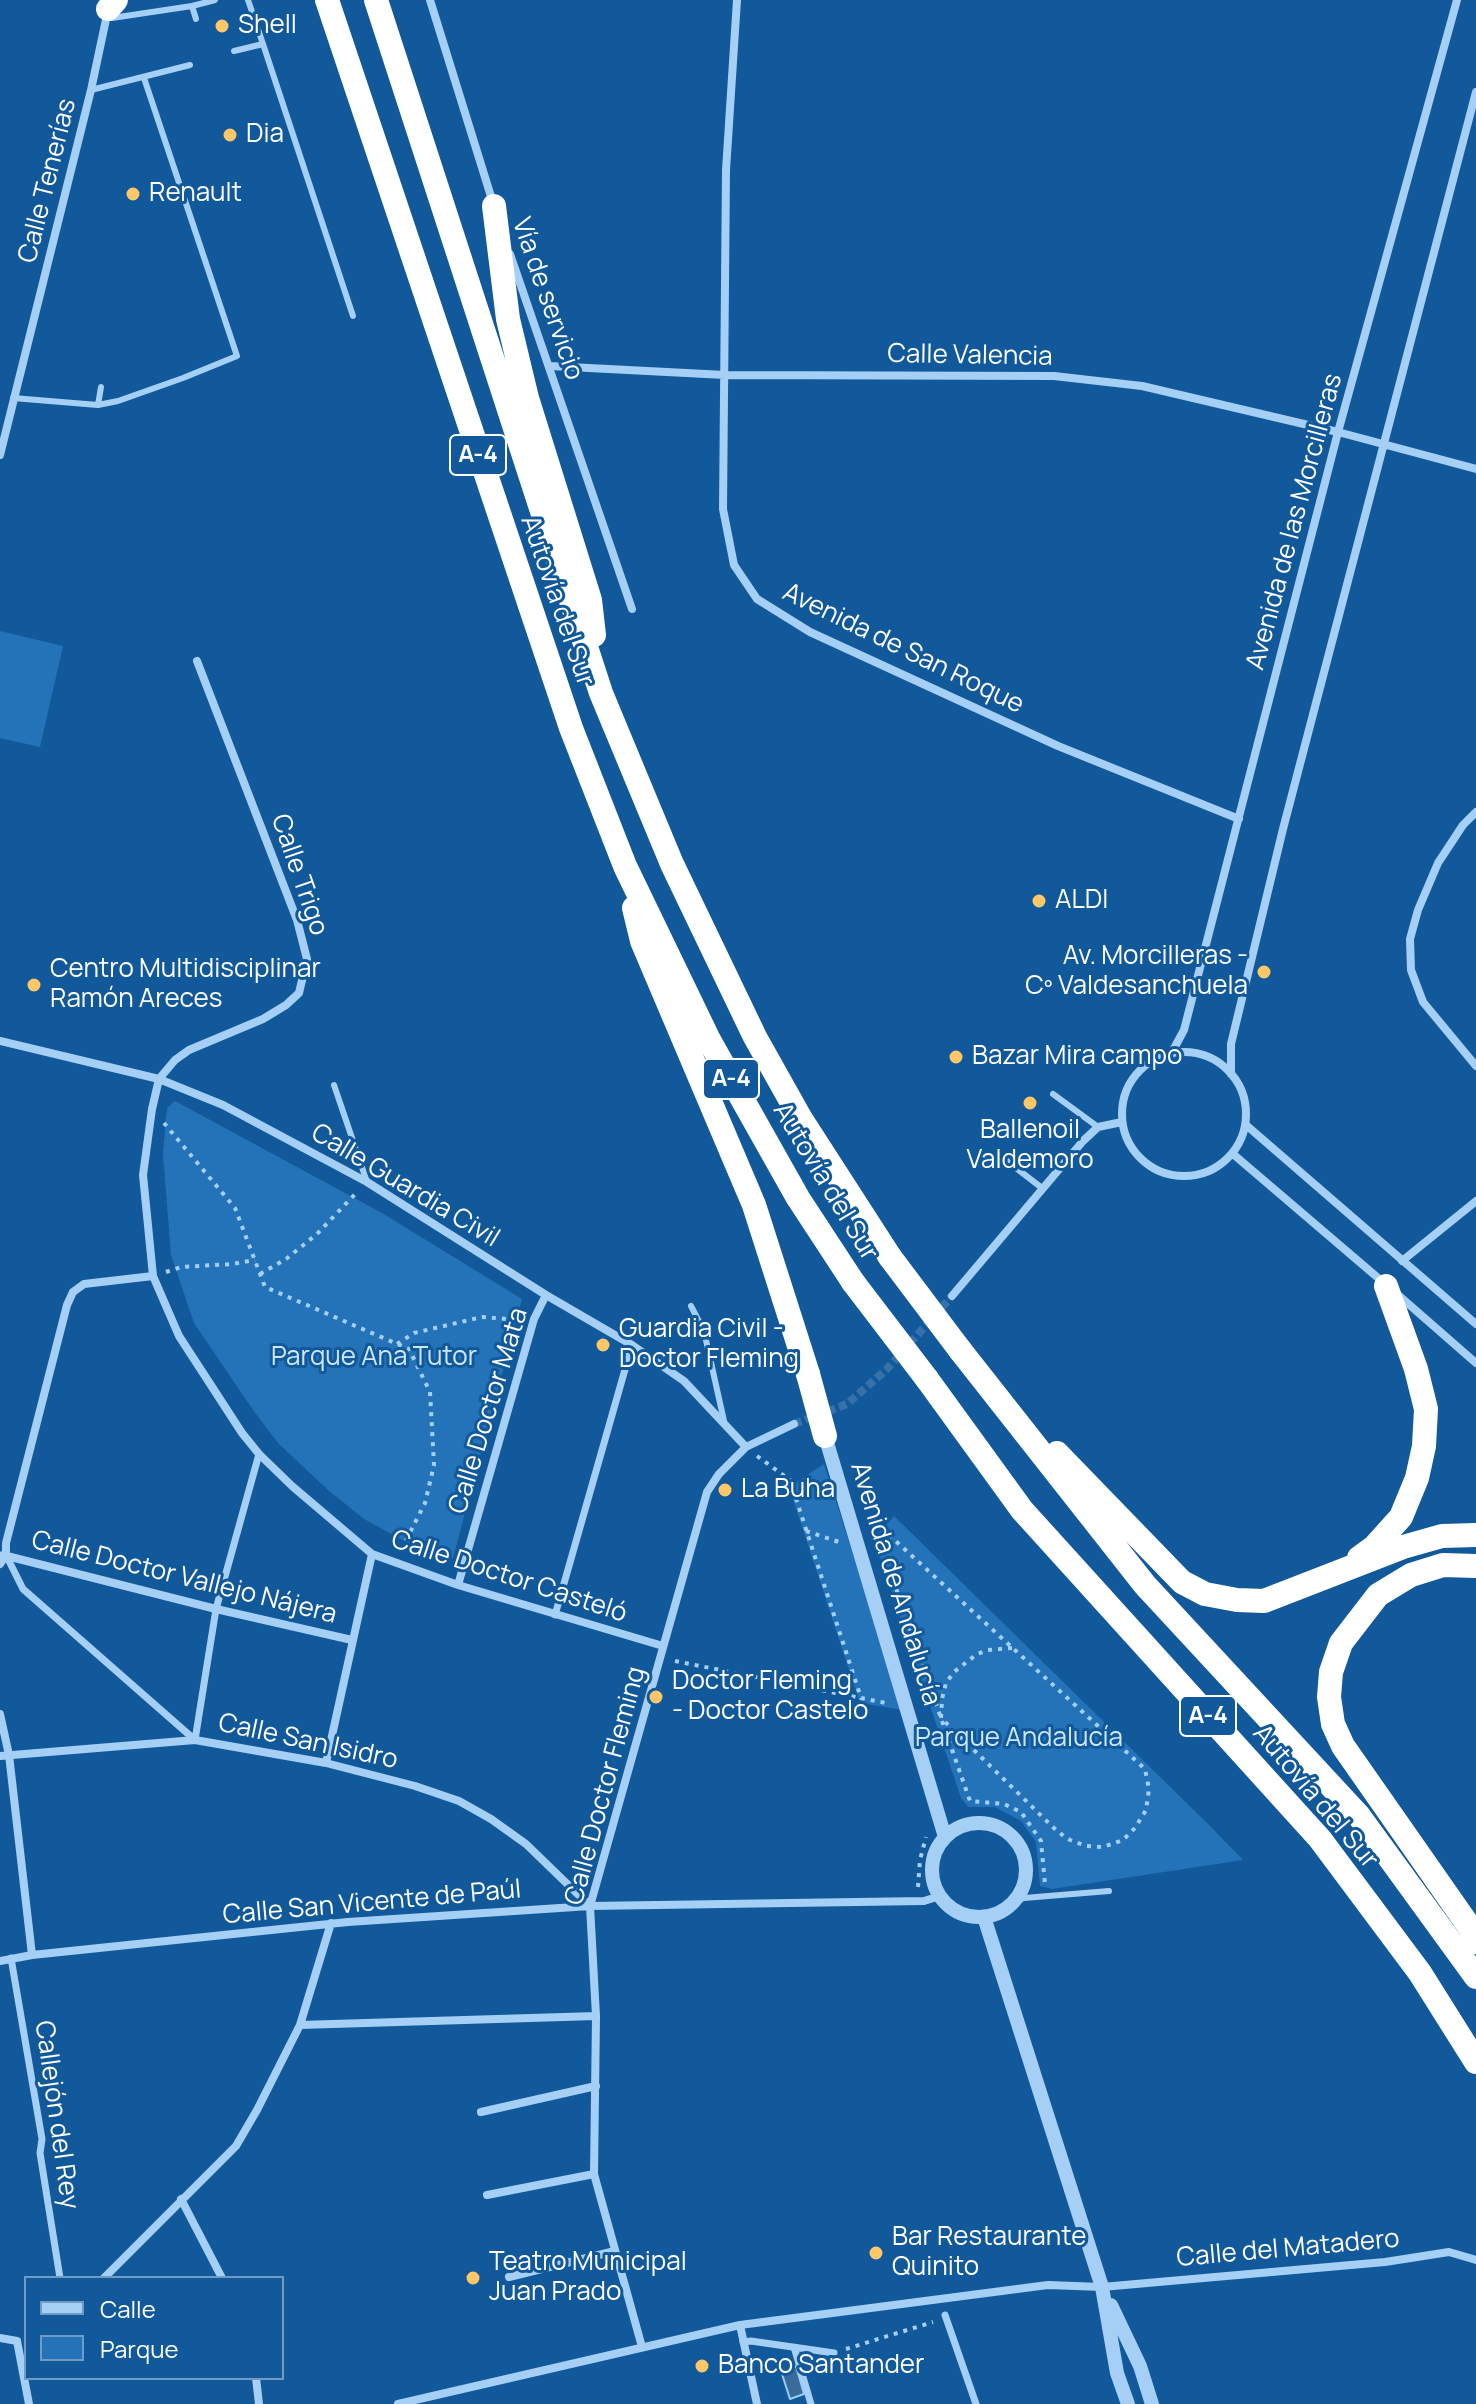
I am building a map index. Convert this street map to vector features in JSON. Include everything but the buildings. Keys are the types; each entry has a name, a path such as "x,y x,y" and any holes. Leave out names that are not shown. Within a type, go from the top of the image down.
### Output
{"highway":[{"path":"312,0 340,39"},
{"name":"Autovía del Sur","path":"327,0 560,698 625,866 709,1040 798,1198 853,1282 1022,1510 1320,1839 1420,1973 1476,2062"},
{"name":"Autovía del Sur","path":"376,0 601,693 672,864 755,1037 801,1119 890,1257 960,1350 1145,1585 1359,1816 1476,1977"},
{"path":"494,206 508,319 527,398 590,600 601,693"},
{"path":"625,866 642,941 754,1205 825,1436"},
{"path":"1344,1568 1374,1547 1401,1517 1417,1478 1424,1446 1426,1409 1416,1369 1386,1286"},
{"path":"989,1387 1072,1467 1182,1582 1205,1594 1264,1601 1403,1547 1442,1536 1476,1535"},
{"path":"1476,1566 1443,1565 1411,1575 1378,1595 1341,1643 1331,1672 1329,1697 1333,1724 1343,1746 1471,1929 1476,1942"}],"street":[{"name":"Vía de servicio","path":"430,0 494,206 632,609"},
{"name":"Avenida de San Roque","path":"737,0 726,170 723,509 734,565 757,599 810,632 1030,733 1239,819"},
{"name":"Avenida de las Morcilleras","path":"1171,1054 1184,1030 1338,432 1457,0"},
{"name":"Calle Tenerías","path":"0,455 110,7"},
{"path":"1231,1074 1231,1044 1264,905 1476,92"},
{"name":"Calle Valencia","path":"550,366 725,375 1054,376 1142,386 1338,432 1476,469"},
{"name":"Calle Trigo","path":"159,1079 175,1060 189,1050 263,1019 286,1005 299,993 307,959 297,920 197,661"},
{"path":"1476,812 1463,825 1438,863 1418,910 1410,939 1411,970 1423,1002 1476,1066"},
{"name":"Calle Guardia Civil","path":"0,1041 159,1079 223,1105 367,1182 546,1295 632,1345 684,1381 746,1447"},
{"path":"1188,1052 1204,1055 1231,1074 1241,1089 1246,1107 1246,1125 1233,1154 1217,1167 1198,1175 1177,1176 1157,1170 1140,1158 1128,1141 1122,1122 1123,1104 1129,1086 1139,1071 1171,1054 1188,1052"},
{"name":"Calle Doctor Casteló","path":"159,1079 143,1175 153,1276 179,1336 259,1454 372,1554 458,1585 663,1646"},
{"path":"952,1296 1042,1188 1098,1127 1122,1122"},
{"path":"1246,1125 1476,1324"},
{"path":"1233,1154 1476,1363"},
{"path":"1402,1261 1476,1201"},
{"name":"Calle Doctor Vallejo Nájera","path":"153,1276 84,1284 73,1292 67,1305 3,1555 352,1640"},
{"name":"Calle Doctor Mata","path":"458,1585 534,1319 546,1295"},
{"path":"555,1615 632,1345"},
{"name":"Calle Doctor Fleming","path":"642,2347 594,2174 596,2016 590,1906 707,1492 719,1474 746,1447 794,1424"},
{"name":"Avenida de Andalucía","path":"825,1436 945,1837"},
{"path":"4,1756 195,1740 216,1609 259,1454"},
{"path":"326,1763 372,1554"},
{"path":"0,1564 3,1555"},
{"name":"Calle San Isidro","path":"3,1555 23,1589 195,1740 326,1763 459,1801 526,1844 590,1906"},
{"path":"0,1714 32,1955"},
{"path":"971,1823 988,1823 1011,1834 1021,1847 1027,1863 1025,1882 1014,1902 1000,1912 984,1917 957,1911 940,1896 932,1873 934,1855 945,1837 971,1823"},
{"name":"Calle San Vicente de Paúl","path":"0,1961 331,1923 590,1906 917,1901 940,1896"},
{"path":"984,1917 1102,2287 1117,2373 1128,2404"},
{"path":"106,2276 236,2146 300,2025 331,1923"},
{"name":"Callejón del Rey","path":"11,1958 42,2139 40,2153 60,2276"},
{"path":"300,2025 596,2016"},
{"path":"481,2112 596,2086"},
{"path":"487,2195 594,2174"},
{"path":"181,2199 221,2276"},
{"path":"509,2277 615,2251"},
{"name":"Calle del Matadero","path":"404,2403 740,2325 1048,2285 1102,2287 1385,2262 1449,2252 1476,2260"},
{"path":"1102,2287 1140,2366 1152,2404"},
{"path":"946,2316 976,2404"},
{"path":"740,2325 757,2404"},
{"path":"0,2338 22,2340"},
{"path":"743,2342 834,2353"},
{"path":"794,2347 811,2404"},
{"path":"26,2380 29,2404"},
{"path":"256,2380 259,2404"}],"lane":[{"path":"110,7 192,6 215,0"},
{"path":"248,0 353,316"},
{"path":"192,6 196,19"},
{"path":"234,51 263,44"},
{"path":"91,90 190,65"},
{"path":"13,398 98,405 118,401 237,356 144,78"},
{"path":"98,405 101,387"},
{"path":"334,1085 367,1182"},
{"path":"1053,1094 1098,1127"},
{"path":"1003,1158 1042,1188"},
{"path":"691,1306 704,1331 724,1423"},
{"path":"1014,1902 1024,1898 1109,1891"}],"path":[{"path":"152,1109 235,1208 265,1287 409,1349 430,1392 434,1465 425,1503 395,1562"},
{"path":"260,1274 286,1259 317,1234 367,1182"},
{"path":"153,1276 181,1267 255,1260"},
{"path":"397,1344 414,1333 482,1317 534,1319"},
{"path":"746,1447 790,1480 861,1698"},
{"path":"806,1531 842,1543"},
{"path":"1012,1648 977,1654 954,1672 946,1683 941,1718 1058,1832 1086,1846 1103,1847 1123,1840 1146,1810 1149,1789 1145,1769 887,1533 881,1535 879,1539 941,1718 970,1801 1004,1804 1021,1812 1041,1841 1046,1882 1038,1897"},
{"path":"660,1658 896,1705"},
{"path":"834,2353 946,2316"}],"green space":[{"path":"0,631 63,646 40,747 0,738"},
{"name":"Parque Ana Tutor","path":"175,1101 382,1213 522,1299 453,1558 442,1562 364,1519 328,1490 278,1443 194,1323 171,1255 163,1156 166,1116 168,1107"},
{"path":"824,1464 903,1710 860,1703 789,1487"},
{"name":"Parque Andalucía","path":"894,1516 1243,1860 1052,1889 1040,1886 1036,1842 1021,1821 995,1807 968,1807 961,1798 874,1539"}],"shaded area":[{"path":"796,2366 804,2394 790,2399 781,2371"}],"tunnel":[{"path":"794,1424 847,1404 886,1370 952,1296"}],"place":[{"name":"Shell","path":"222,26"},
{"name":"Dia","path":"230,135"},
{"name":"Renault","path":"133,194"},
{"name":"ALDI","path":"1039,901"},
{"name":"Av. Morcilleras - Cº Valdesanchuela","path":"1264,972"},
{"name":"Centro Multidisciplinar Ramón Areces","path":"34,985"},
{"name":"Bazar Mira campo","path":"956,1057"},
{"name":"Ballenoil Valdemoro","path":"1030,1103"},
{"name":"Guardia Civil - Doctor Fleming","path":"603,1345"},
{"name":"La Buha","path":"725,1490"},
{"name":"Doctor Fleming - Doctor Castelo","path":"656,1697"},
{"name":"Bar Restaurante Quinito","path":"876,2253"},
{"name":"Teatro Municipal Juan Prado","path":"473,2278"},
{"name":"Banco Santander","path":"702,2366"}]}
